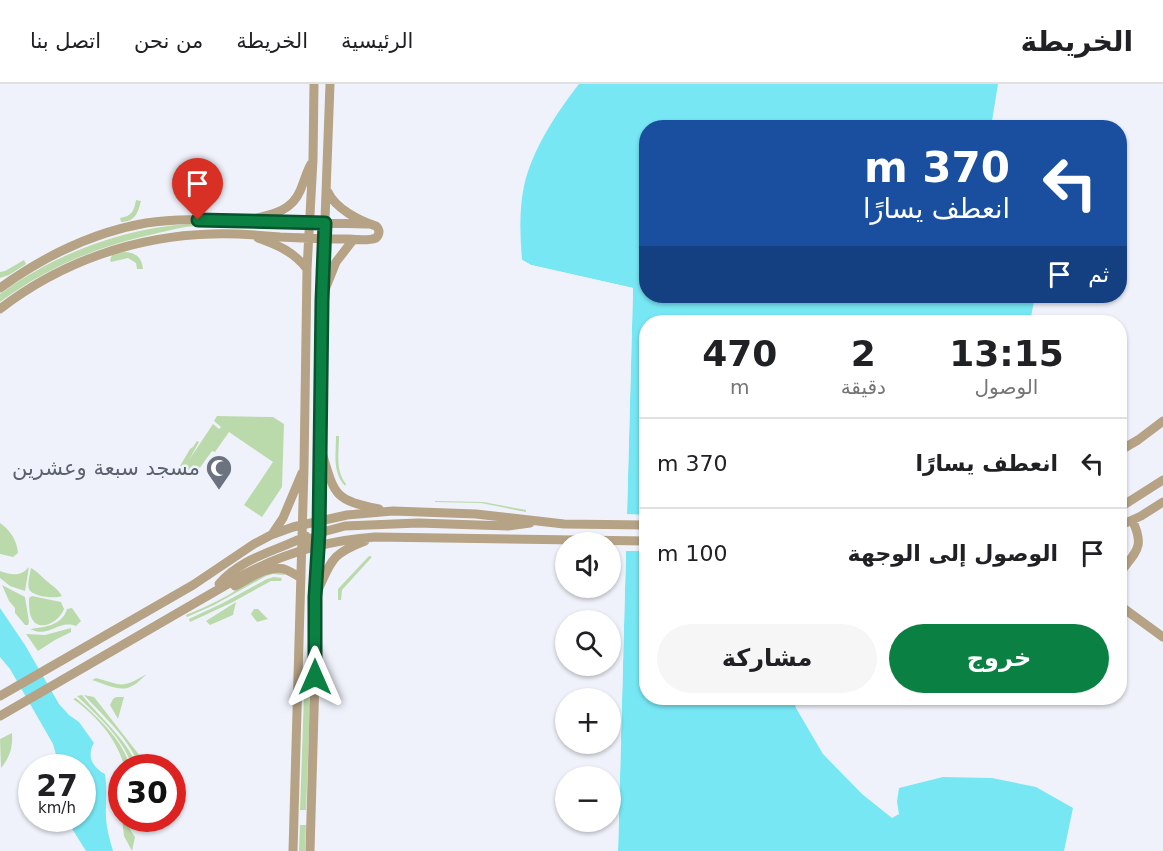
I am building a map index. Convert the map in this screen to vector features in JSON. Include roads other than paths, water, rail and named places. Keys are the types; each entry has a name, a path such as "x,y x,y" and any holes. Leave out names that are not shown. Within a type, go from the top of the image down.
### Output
{"street":[{"path":"293,851 314,84"},
{"path":"310,851 315,597 319,533 322,301 330,84"},
{"path":"245,221 277,213 291,204 300,191 313,160"},
{"path":"327,189 331,199 338,206 370,225"},
{"path":"0,288 33,266 94,238 132,226 167,221 214,219 373,225 378,228 379,234 370,240 195,235 148,241 123,246 89,258 23,292 0,309"},
{"path":"247,235 285,248 308,269"},
{"path":"322,301 332,269 353,240"},
{"path":"1127,446 1163,421"},
{"path":"320,447 332,483 344,499 393,511"},
{"path":"271,535 283,518 304,468"},
{"path":"1127,503 1163,480"},
{"path":"1127,522 1163,502"},
{"path":"0,696 193,585 254,544 271,535 303,525 362,513 393,511 476,514 564,524 639,525"},
{"path":"1127,563 1137,550 1139,543 1139,536 1132,520"},
{"path":"216,590 223,579 244,564 302,538 314,530 319,521"},
{"path":"302,551 319,533 345,526 418,523 508,526 538,521"},
{"path":"315,597 335,557 346,548 375,537"},
{"path":"0,716 216,590 267,563 318,546 346,539 375,537 639,541"},
{"path":"216,590 235,585 275,568 287,570 301,578"},
{"path":"1127,611 1163,637"}],"water":[{"path":"579,84 998,84 992,120 639,120 639,303 1034,303 1031,315 639,315 639,705 795,705 823,754 862,794 892,818 899,814 897,802 899,788 943,777 992,778 1036,787 1073,808 1064,851 618,851 619,832 621,832 620,766 633,288 531,265 522,260 520,223 524,186 533,159 546,132"},
{"path":"0,608 25,645 59,704 79,722 94,743 91,754 56,754 53,744 10,669 0,657"},
{"path":"96,767 105,774 106,819 113,851 86,851 74,832 96,832"}],"place":[{"name":"مسجد سبعة وعشرين","path":"219,491"}]}
